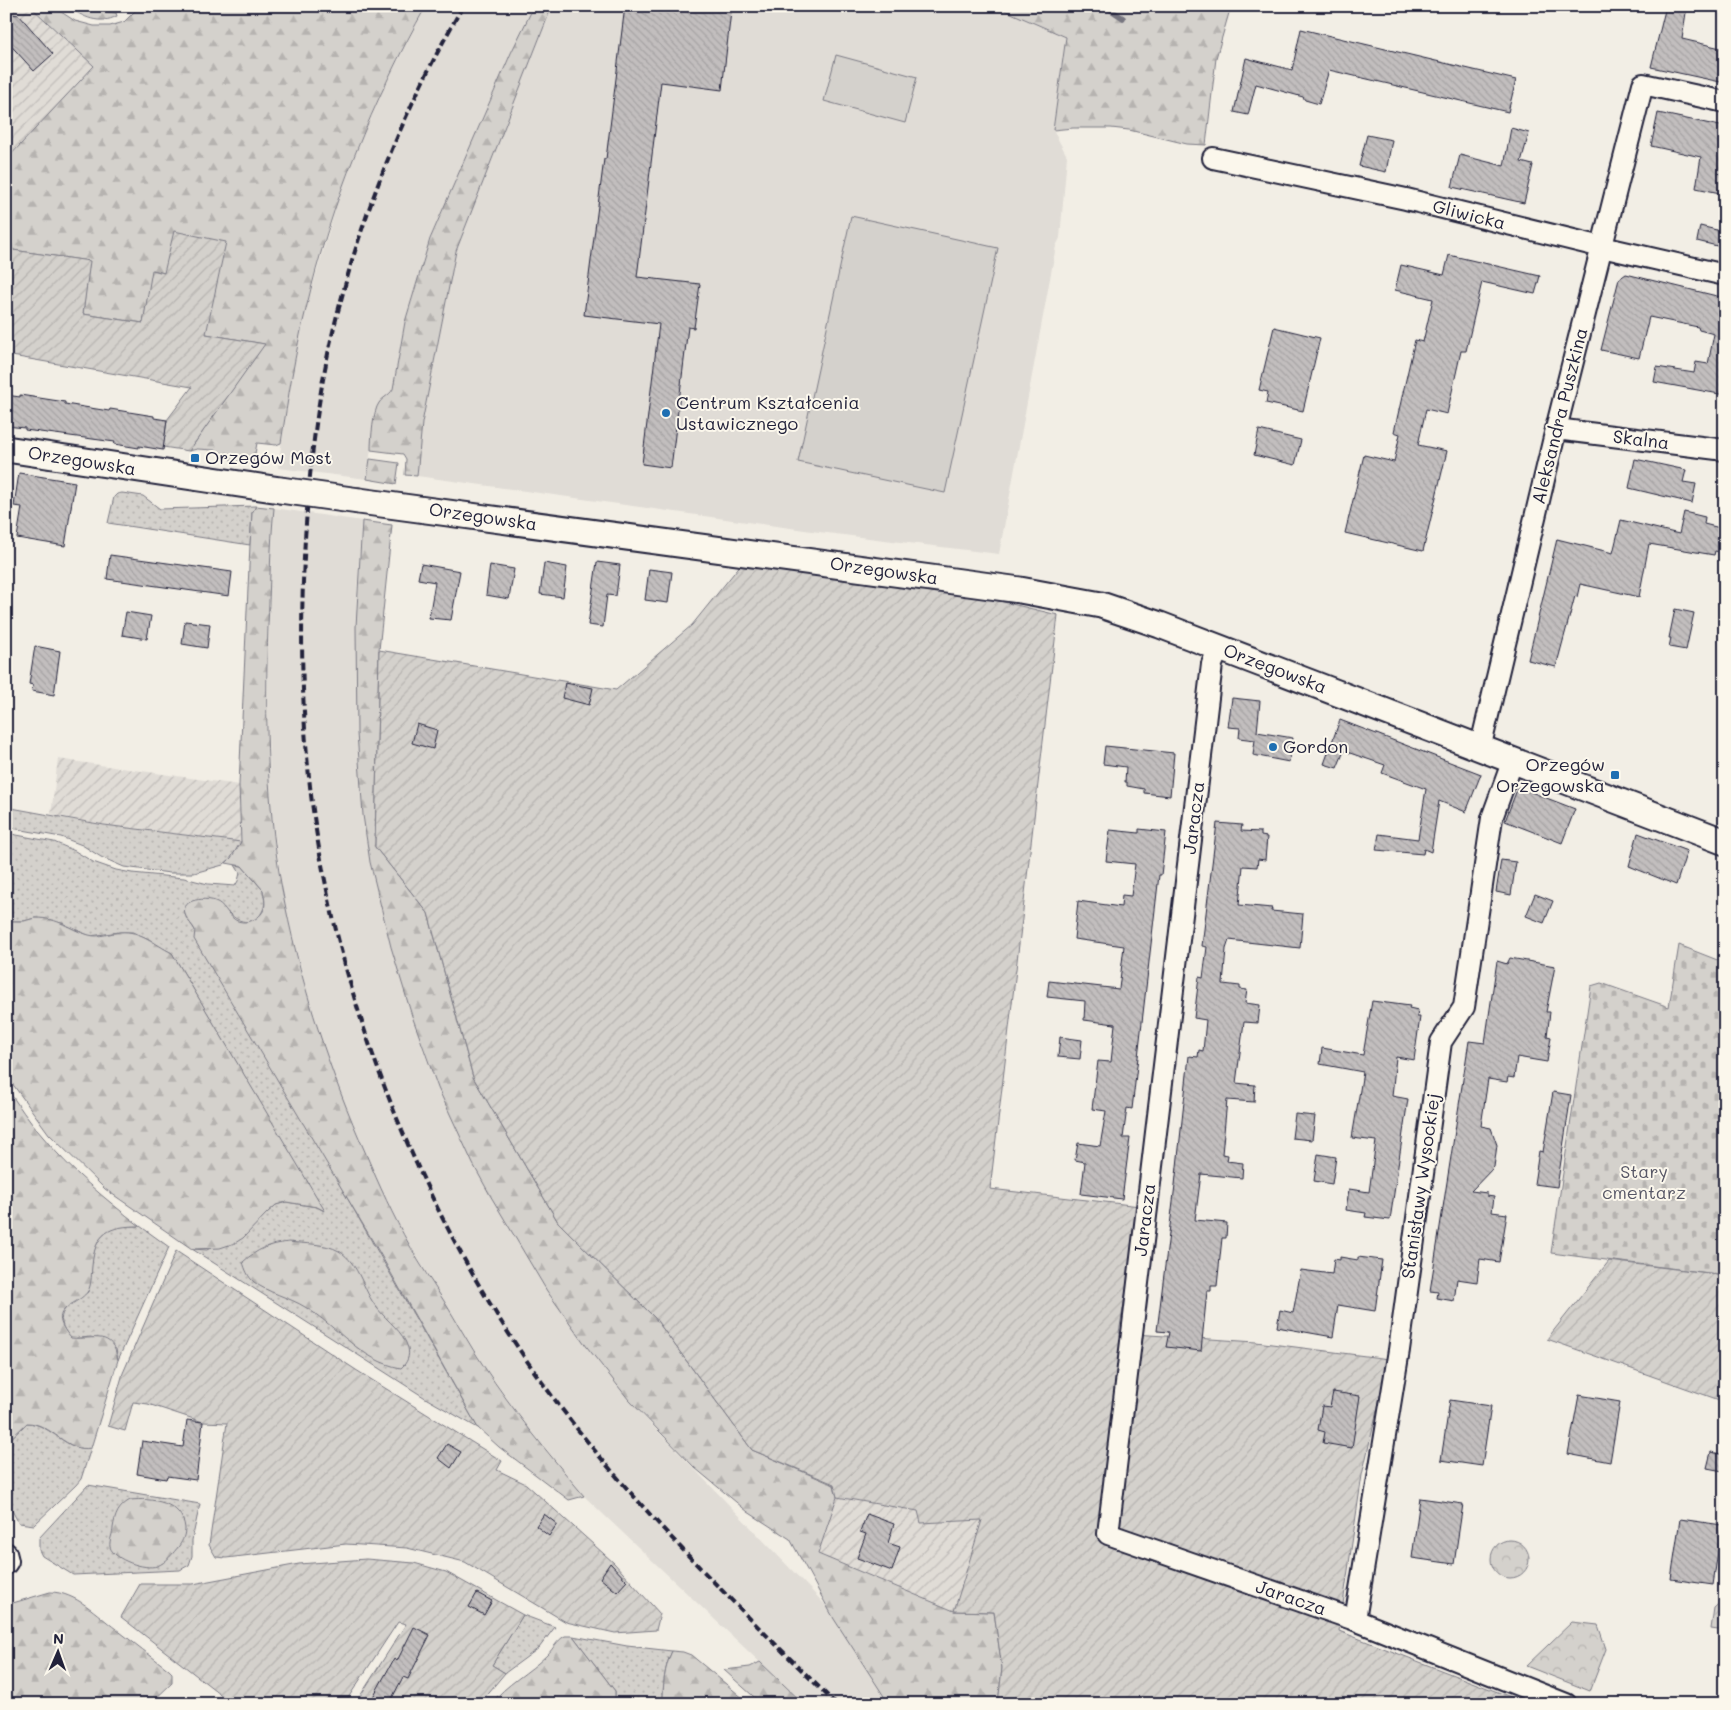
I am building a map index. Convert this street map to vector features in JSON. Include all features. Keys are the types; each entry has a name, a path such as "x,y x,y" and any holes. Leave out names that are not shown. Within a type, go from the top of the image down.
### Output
{"street":[{"name":"Aleksandra Puszkina","path":"1480,749 1556,429 1643,84 1725,102"},
{"name":"Gliwicka","path":"1213,158 1406,199 1725,275"},
{"name":"Skalna","path":"1556,429 1725,450"},
{"name":"Orzegowska","path":"6,449 280,490 1044,594 1101,605 1160,625 1725,842"},
{"name":"Jaracza","path":"1219,648 1212,664 1108,1534 1355,1620"},
{"name":"Stanisławy Wysockiej","path":"1355,1620 1398,1350 1441,1042 1464,1008 1492,818 1512,760"},
{"path":"6,1553 8,1562 6,1564"},
{"path":"1355,1620 1566,1704"}],"shaded area":[{"path":"6,6 30,6 95,66 6,160"},
{"path":"426,6 534,6 511,53 430,239 405,322 393,389 376,409 367,479 278,468 290,381 306,308 340,194 360,142 388,79"},
{"path":"552,6 995,6 1066,37 1053,130 1067,156 1060,238 1056,246 999,554 819,532 417,476 422,423 456,251"},
{"path":"274,508 362,521 357,593 357,733 363,815 370,862 391,947 423,1049 438,1088 490,1195 547,1291 613,1381 650,1423 921,1704 804,1704 584,1496 518,1414 484,1366 410,1246 381,1190 338,1090 309,1000 284,902 271,808 268,733 268,649"},
{"path":"58,759 239,785 241,842 104,825 51,814"},
{"path":"837,1497 918,1511 921,1523 983,1520 954,1611 818,1554"}],"green space":[{"path":"30,6 52,6 75,21 94,26 110,26 124,22 140,6 426,6 371,115 328,230 302,326 281,443 276,445 257,443 253,464 233,461 214,450 197,449 189,451 264,344 206,334 164,273 153,270 143,323 83,314 89,261 13,250 11,241 6,240 6,160 94,66"},
{"path":"68,6 84,6 88,10 116,13 117,16 104,20 92,19"},
{"path":"84,6 123,6 116,13 88,10"},
{"path":"534,6 552,6 456,251 422,423 417,476 405,475 406,459 403,454 371,450 375,412 382,399 393,389 405,322 430,239 511,53"},
{"path":"995,6 1231,6 1216,58 1206,145 1187,144 1129,130 1111,128 1053,130 1066,37"},
{"path":"836,55 917,77 905,123 824,101"},
{"path":"851,216 998,248 945,493 798,462"},
{"path":"174,231 226,242 206,334 265,344 189,451 163,447 167,420 192,387 6,355 6,240 11,241 13,250 90,261 83,314 143,323 152,270 164,273"},
{"path":"370,459 399,463 396,484 367,479"},
{"path":"122,493 143,496 160,509 256,506 252,513 250,545 108,523 114,497"},
{"path":"256,506 274,508 268,626 267,731 270,801 274,836 292,936 309,1000 329,1062 371,1166 392,1212 422,1267 473,1349 507,1399 584,1496 569,1500 499,1447 478,1428 378,1250 194,939 195,930 184,911 188,903 204,899 210,900 218,902 234,919 247,922 259,916 265,907 263,890 242,866 226,863 241,842 239,785 250,545 252,513"},
{"path":"362,521 392,525 379,650 375,847 428,913 473,1077 558,1222 655,1318 752,1450 834,1485 837,1497 818,1554 954,1611 994,1612 1002,1668 998,1704 889,1704 834,1619 790,1539 748,1512 695,1468 629,1400 587,1347 547,1291 473,1164 438,1088 412,1016 391,947 370,862 363,815 357,733 356,627"},
{"path":"742,563 978,596 1058,615 990,1189 1140,1206 1119,1333 1256,1342 1389,1359 1362,1475 1339,1631 1529,1704 998,1704 1002,1668 994,1612 954,1611 982,1520 921,1523 918,1511 837,1497 834,1484 752,1450 655,1318 558,1222 473,1077 428,913 375,847 379,650 616,690 692,625"},
{"path":"6,807 104,825 241,842 231,858 223,865 194,873 170,873 124,867 101,857 82,845 61,837 6,827"},
{"path":"6,833 54,842 75,851 93,862 116,870 184,878 208,884 235,886 240,873 235,865 242,866 263,890 264,908 260,915 252,921 242,921 229,913 186,917 478,1428 427,1399 192,1249 207,1250 260,1219 276,1205 286,1202 317,1207 324,1211 172,953 149,939 132,932 90,936 62,923 35,918 24,921 6,921"},
{"path":"44,918 58,922 81,933 93,936 120,932 134,933 147,938 172,953 325,1211 317,1207 286,1202 276,1205 243,1238 235,1243 220,1248 192,1249 105,1189 49,1134 6,1075 6,921 24,921"},
{"name":"Stary cmentarz","path":"1679,945 1725,963 1725,1275 1551,1253 1591,986 1601,983 1669,1007"},
{"path":"6,1087 33,1125 65,1161 101,1195 140,1226 120,1227 100,1238 96,1245 89,1289 79,1300 66,1308 60,1319 71,1338 101,1338 107,1340 112,1344 118,1360 91,1448 74,1446 36,1424 27,1423 6,1443"},
{"path":"140,1226 169,1247 118,1360 116,1349 91,1337 71,1339 62,1323 62,1316 68,1306 88,1292 95,1249 103,1235 112,1229"},
{"path":"289,1242 327,1246 346,1256 357,1270 372,1301 406,1342 409,1351 408,1357 401,1368 387,1364 362,1351 305,1307 259,1286 252,1280 243,1262 264,1248"},
{"path":"176,1251 356,1370 502,1461 497,1470 526,1484 614,1563 660,1614 656,1630 615,1633 566,1622 465,1562 407,1548 346,1544 226,1558 216,1557 209,1545 227,1423 203,1422 148,1404 133,1402 125,1431 108,1426 123,1373"},
{"path":"1609,1261 1725,1275 1725,1402 1547,1339"},
{"path":"27,1423 44,1428 66,1443 82,1448 91,1448 81,1479 34,1525 19,1523 13,1513 7,1494 5,1475 6,1443"},
{"path":"88,1485 200,1504 189,1565 180,1570 73,1575 42,1556 39,1550 39,1538"},
{"path":"130,1500 164,1503 178,1512 183,1519 185,1531 182,1542 169,1558 160,1565 145,1567 130,1563 117,1556 110,1547 116,1515"},
{"path":"1510,1540 1523,1546 1529,1559 1523,1572 1510,1578 1497,1572 1491,1559 1497,1546"},
{"path":"366,1559 414,1563 446,1572 523,1615 492,1665 505,1673 479,1704 355,1704 406,1624 398,1622 344,1704 233,1704 121,1617 140,1584 193,1584 299,1564"},
{"path":"50,1592 69,1596 94,1611 169,1670 172,1673 172,1683 150,1704 6,1704 6,1605"},
{"path":"1725,1598 1725,1631 1711,1629 1714,1608"},
{"path":"523,1615 555,1627 539,1648 505,1673 492,1665"},
{"path":"1572,1622 1598,1625 1606,1649 1590,1691 1526,1666"},
{"path":"565,1636 573,1636 615,1691 615,1704 491,1704 504,1690 540,1661"},
{"path":"573,1636 627,1646 672,1651 664,1677 663,1704 615,1704 615,1691"},
{"path":"672,1651 691,1655 750,1704 663,1704 664,1677"},
{"path":"760,1662 804,1704 762,1704 724,1670 750,1667"}],"building":[{"path":"625,6 691,6 731,11 722,90 661,82 637,277 700,284 694,328 688,327 671,468 642,464 659,324 584,315"},
{"path":"1666,6 1687,6 1682,39 1725,49 1725,83 1651,67"},
{"path":"6,13 19,15 53,54 34,71 6,40"},
{"path":"1301,29 1516,80 1508,112 1329,70 1319,104 1305,100 1303,97 1256,84 1248,115 1234,112 1246,58 1292,70"},
{"path":"1658,113 1725,127 1725,194 1696,188 1701,157 1651,146"},
{"path":"1511,128 1529,133 1521,162 1533,165 1524,203 1452,187 1460,155 1504,166"},
{"path":"1367,135 1392,140 1386,172 1359,166"},
{"path":"1700,226 1725,232 1725,248 1697,241"},
{"path":"1449,255 1540,276 1535,294 1482,282 1466,351 1461,351 1447,414 1426,409 1418,445 1447,451 1423,551 1345,533 1364,455 1394,462 1400,434 1394,432 1415,340 1423,342 1433,299 1395,290 1401,265 1444,275"},
{"path":"1626,274 1725,298 1725,395 1654,382 1657,367 1694,373 1696,362 1708,364 1714,334 1699,330 1698,327 1649,317 1639,358 1601,350 1619,279"},
{"path":"1274,327 1320,338 1303,411 1266,403 1268,392 1259,390"},
{"path":"6,395 20,397 20,395 109,411 110,409 154,416 154,418 167,420 163,450 139,446 139,448 114,444 115,442 6,426"},
{"path":"1259,430 1301,440 1295,465 1254,455"},
{"path":"1635,459 1686,470 1683,482 1696,484 1692,503 1629,488"},
{"path":"19,473 75,482 65,546 17,538 22,507 14,506"},
{"path":"1684,512 1705,517 1704,524 1720,528 1719,535 1725,536 1725,553 1715,551 1714,555 1649,544 1639,597 1580,584 1556,667 1528,660 1557,539 1613,553 1621,520 1679,534"},
{"path":"110,555 232,572 229,596 107,579"},
{"path":"597,562 620,565 616,596 607,595 603,627 588,625"},
{"path":"544,563 567,567 563,597 540,594"},
{"path":"421,564 460,571 451,620 429,618 435,582 418,579"},
{"path":"490,565 514,569 509,599 486,595"},
{"path":"649,569 672,572 668,603 645,600"},
{"path":"1675,609 1694,613 1686,650 1669,647"},
{"path":"126,612 151,616 147,639 122,635"},
{"path":"185,621 210,624 207,648 182,644"},
{"path":"35,646 60,651 54,695 32,691 33,685 29,684"},
{"path":"565,683 593,688 589,705 562,698"},
{"path":"1232,698 1260,701 1257,732 1293,738 1289,762 1253,755 1255,740 1239,738 1240,728 1228,727"},
{"path":"1340,720 1481,774 1466,812 1439,801 1431,852 1424,849 1423,854 1376,850 1379,834 1418,839 1426,789 1382,773 1385,765 1344,751 1337,768 1324,764"},
{"path":"417,724 437,730 433,749 412,743"},
{"path":"1105,746 1174,753 1170,796 1144,793 1144,789 1127,786 1127,782 1125,782 1126,767 1103,764"},
{"path":"1518,787 1575,809 1562,843 1505,821"},
{"path":"1217,823 1242,825 1241,831 1261,832 1261,836 1267,837 1265,860 1258,859 1257,867 1243,866 1239,905 1272,908 1271,911 1303,914 1300,948 1229,940 1226,949 1223,984 1240,986 1240,989 1247,990 1245,1003 1260,1005 1258,1023 1244,1022 1236,1083 1255,1085 1254,1102 1227,1100 1222,1154 1228,1155 1227,1161 1243,1163 1242,1178 1201,1174 1195,1220 1227,1223 1226,1238 1222,1238 1217,1286 1211,1286 1211,1291 1207,1291 1201,1351 1166,1347 1169,1332 1157,1331 1189,1056 1198,1057 1199,1050 1203,1051 1206,1020 1194,1018 1199,977 1203,978 1207,947 1202,946"},
{"path":"1139,829 1166,832 1161,875 1159,875 1132,1109 1127,1108 1123,1138 1130,1138 1122,1199 1081,1194 1085,1162 1075,1160 1078,1143 1100,1146 1106,1111 1092,1109 1098,1061 1111,1062 1115,1024 1084,1020 1085,1001 1047,997 1049,981 1119,989 1124,946 1074,939 1078,901 1121,907 1122,895 1131,896 1135,864 1106,861 1110,830 1139,833"},
{"path":"1638,833 1687,851 1676,885 1629,866"},
{"path":"1501,860 1516,862 1511,895 1496,892"},
{"path":"1535,894 1553,901 1544,923 1526,916"},
{"path":"1510,958 1555,966 1546,1012 1550,1012 1547,1036 1551,1037 1547,1062 1517,1057 1514,1078 1508,1077 1507,1082 1488,1079 1481,1126 1491,1128 1497,1145 1494,1167 1471,1191 1487,1193 1487,1196 1494,1197 1492,1212 1507,1214 1499,1262 1480,1259 1477,1282 1457,1279 1454,1301 1437,1298 1438,1292 1430,1291 1469,1041 1485,1043 1497,961 1507,964"},
{"path":"1372,1001 1410,1006 1409,1008 1418,1010 1417,1017 1420,1017 1414,1060 1396,1057 1392,1096 1408,1099 1390,1220 1365,1217 1366,1213 1346,1210 1349,1189 1369,1192 1376,1141 1352,1138 1363,1072 1320,1064 1322,1048 1363,1055"},
{"path":"1060,1037 1082,1040 1080,1059 1058,1057"},
{"path":"1553,1092 1571,1095 1557,1187 1534,1184 1539,1151 1543,1152"},
{"path":"1295,1114 1315,1116 1312,1140 1292,1138"},
{"path":"1318,1154 1336,1157 1332,1184 1314,1181"},
{"path":"1340,1257 1358,1260 1358,1257 1382,1260 1375,1311 1338,1305 1333,1337 1277,1327 1280,1310 1293,1313 1301,1270 1332,1274 1334,1259 1340,1260"},
{"path":"1333,1392 1360,1396 1352,1448 1323,1443 1325,1432 1318,1430 1322,1406 1330,1407"},
{"path":"1579,1395 1620,1402 1610,1462 1568,1454"},
{"path":"1450,1400 1491,1406 1482,1466 1441,1460"},
{"path":"187,1420 203,1422 196,1480 167,1476 166,1479 137,1474 142,1441 183,1447"},
{"path":"447,1444 461,1452 451,1468 438,1458"},
{"path":"1711,1452 1725,1455 1723,1471 1707,1468"},
{"path":"1420,1498 1463,1504 1454,1564 1412,1558"},
{"path":"544,1514 557,1524 549,1536 536,1526"},
{"path":"867,1514 894,1524 888,1543 900,1547 892,1571 857,1558 866,1534 860,1532"},
{"path":"1680,1519 1722,1525 1713,1585 1671,1579"},
{"path":"610,1563 627,1581 617,1592 600,1578"},
{"path":"477,1593 492,1601 484,1615 469,1607"},
{"path":"414,1627 430,1635 408,1679 403,1677 389,1704 369,1704 394,1659 397,1661"}],"waterway":[{"path":"1105,6 1123,18"}],"railway":[{"path":"463,6 443,41 407,114 363,226 340,304 326,362 316,420 303,571 303,699 311,795 323,869 339,943 360,1016 385,1089 415,1160 448,1229 485,1295 525,1358 595,1451 672,1539 836,1704"}],"place":[{"name":"Centrum Kształcenia Ustawicznego","path":"666,413"},
{"name":"Orzegów Most","path":"195,458"},
{"name":"Gordon","path":"1273,747"},
{"name":"Orzegów Orzegowska","path":"1615,775"}]}
